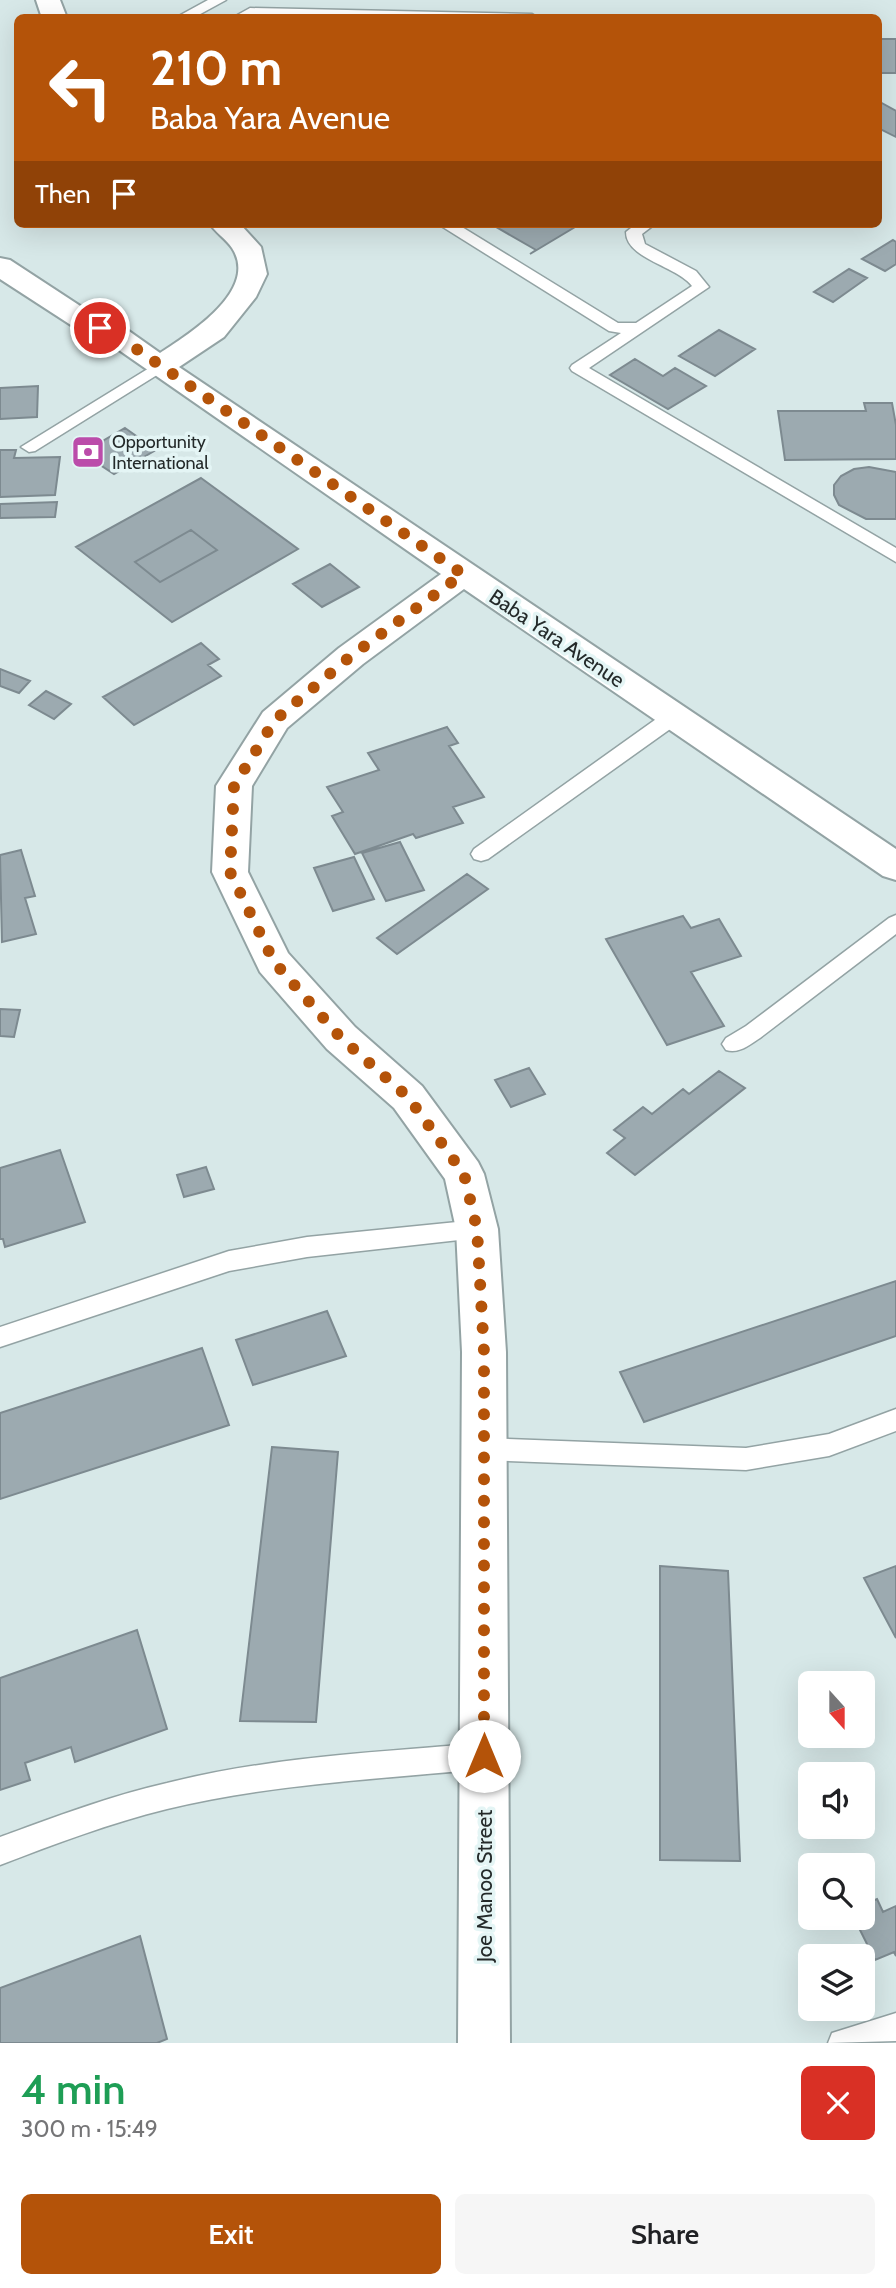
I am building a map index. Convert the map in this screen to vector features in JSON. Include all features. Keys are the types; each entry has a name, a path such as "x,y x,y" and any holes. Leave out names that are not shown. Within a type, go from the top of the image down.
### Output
{"main road":[{"path":"159,367 214,331 242,297 253,274 247,247 228,228"},
{"name":"Baba Yara Avenue","path":"0,240 98,311 116,335"},
{"name":"Baba Yara Avenue","path":"0,266 84,321 116,335 159,367 896,867"},
{"name":"Joe Manoo Street","path":"463,574 351,656 275,720 234,786 230,872 274,962 341,1038 408,1097 464,1174 477,1229 484,1352 484,2043"}],"lane":[{"path":"189,14 219,0"},
{"path":"231,0 243,14"},
{"path":"452,228 615,328 639,328"},
{"path":"640,228 634,232 634,239 639,247 691,274 701,287 578,368 896,556"},
{"path":"29,447 159,367"},
{"path":"481,854 673,717"},
{"path":"733,1044 753,1032 896,923"},
{"path":"0,1337 229,1261 307,1247 477,1229"},
{"path":"483,1449 746,1459 829,1445 896,1420"},
{"path":"0,1851 99,1815 190,1790 276,1775 484,1756"},
{"path":"842,2043 896,2027"}],"building":[{"path":"882,39 896,39 896,73 882,73"},
{"path":"882,103 896,111 896,137 882,130"},
{"path":"498,228 573,228 530,254 536,250"},
{"path":"893,240 896,242 896,264 885,271 862,259"},
{"path":"849,269 867,278 833,302 814,292"},
{"path":"719,330 755,349 715,376 679,356"},
{"path":"635,359 663,376 675,368 706,386 668,409 610,375"},
{"path":"38,386 37,417 0,419 0,388"},
{"path":"864,403 892,403 896,425 896,459 785,460 778,411 866,411"},
{"path":"125,428 156,450 114,474 82,453"},
{"path":"0,450 16,450 14,458 60,457 55,495 0,497"},
{"path":"869,467 896,472 896,519 866,519 839,505 834,495 834,485 841,476 854,469"},
{"path":"201,478 298,549 172,622 76,547","holes":["191,530 217,550 160,582 135,562"]},
{"path":"57,502 55,517 0,518 0,504"},
{"path":"191,530 217,550 160,582 135,562"},
{"path":"330,564 359,587 322,607 293,584"},
{"path":"201,643 219,659 208,665 221,676 134,725 103,697"},
{"path":"0,669 30,681 19,693 0,686"},
{"path":"46,691 71,704 54,719 29,705"},
{"path":"447,727 458,743 449,746 484,797 453,807 463,823 416,838 413,834 355,854 332,816 343,812 327,787 379,770 368,753"},
{"path":"400,842 424,890 386,901 362,853"},
{"path":"21,850 35,896 25,898 36,934 2,942 0,855"},
{"path":"354,857 374,899 333,911 314,868"},
{"path":"467,874 488,889 397,954 377,938"},
{"path":"683,916 691,928 719,919 741,956 691,972 724,1026 667,1045 606,939"},
{"path":"0,1009 20,1010 14,1037 0,1036"},
{"path":"529,1068 545,1094 511,1107 495,1080"},
{"path":"719,1071 745,1088 635,1175 607,1153 625,1138 614,1130 643,1107 652,1114 683,1089 689,1094"},
{"path":"60,1150 85,1222 5,1247 3,1239 0,1239 0,1168"},
{"path":"206,1167 214,1189 184,1197 177,1175"},
{"path":"896,1281 896,1336 644,1422 620,1372"},
{"path":"327,1311 346,1356 253,1385 236,1340"},
{"path":"202,1348 229,1425 0,1499 0,1413"},
{"path":"272,1447 338,1452 316,1722 240,1721"},
{"path":"660,1566 728,1571 740,1861 660,1860"},
{"path":"896,1566 896,1638 864,1578"},
{"path":"137,1630 167,1729 75,1762 71,1747 25,1763 30,1780 0,1790 0,1678"},
{"path":"877,1899 883,1912 896,1906 896,1956 894,1952 875,1960 875,1944 867,1944 860,1930 875,1930"},
{"path":"140,1936 167,2039 157,2043 0,2043 0,1988"}],"place":[{"name":"Opportunity International","path":"88,452"}],"route":[{"path":"100,328 116,335 463,574 351,656 275,720 234,786 230,872 274,962 341,1038 408,1097 464,1174 477,1229 484,1352 484,1756"}]}
